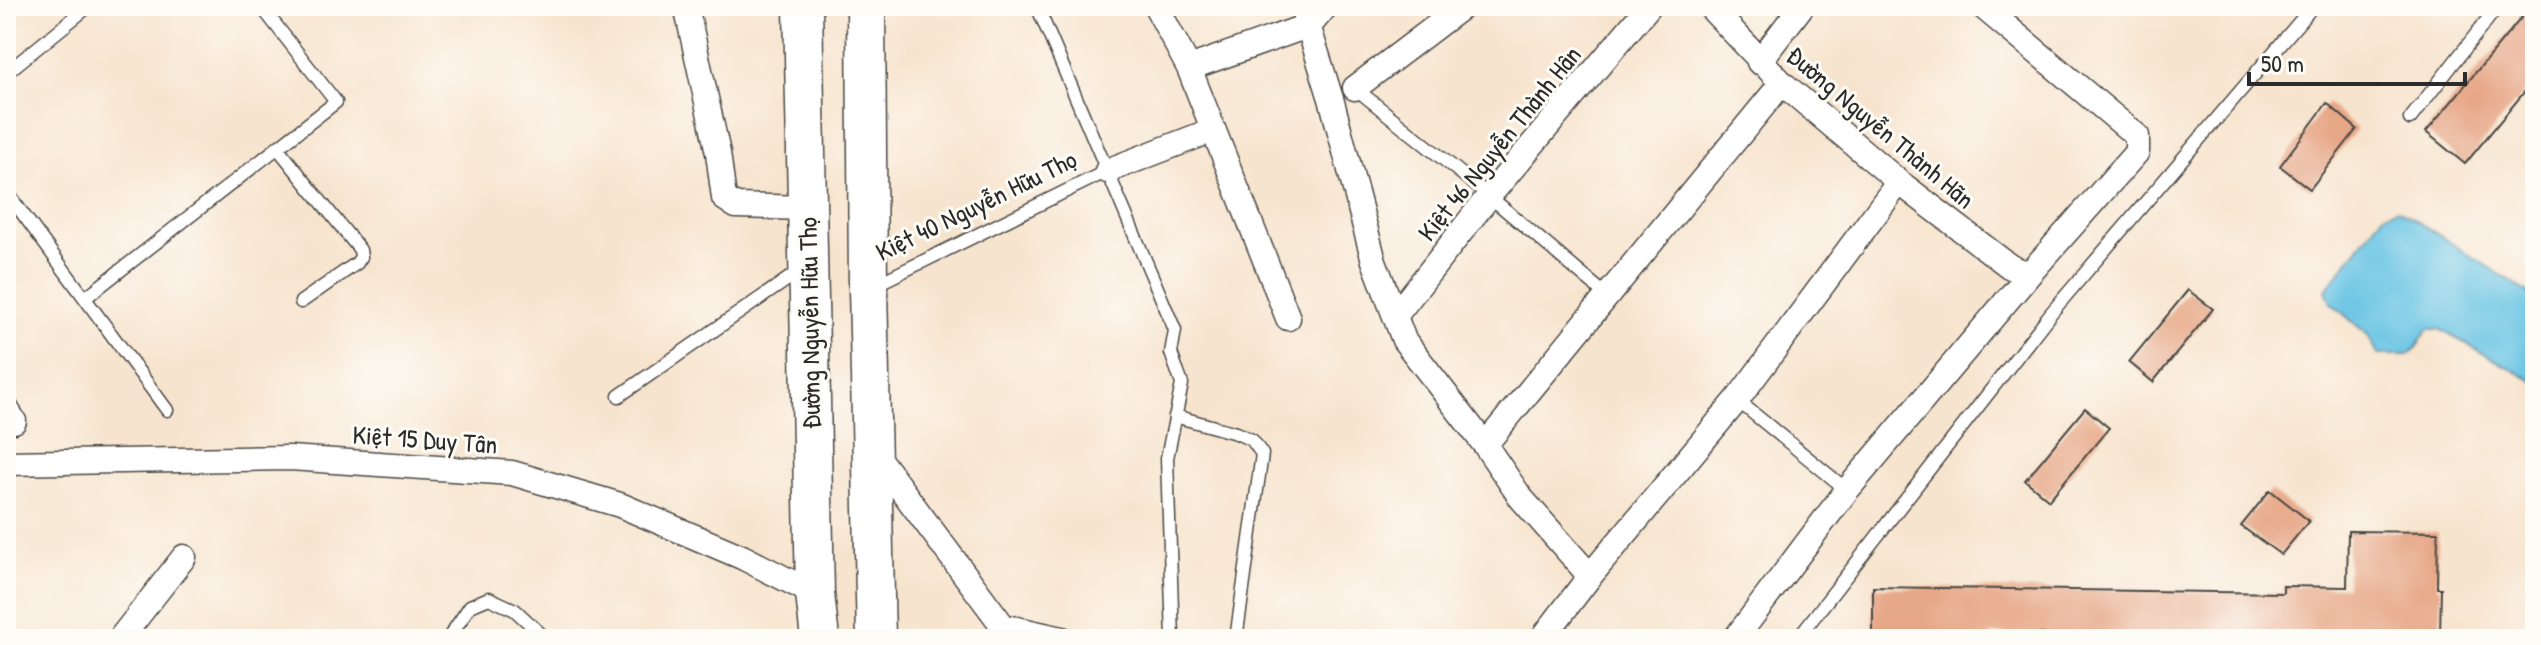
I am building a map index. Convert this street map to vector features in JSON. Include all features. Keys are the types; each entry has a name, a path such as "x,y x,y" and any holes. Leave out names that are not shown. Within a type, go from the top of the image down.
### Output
{"main road":[{"name":"Đường Nguyễn Hữu Thọ","path":"803,6 815,594 820,639"},
{"path":"866,6 868,288 876,639"}],"street":[{"path":"686,6 718,153 724,198 736,206 807,208"},
{"path":"1156,6 1189,68 1288,318"},
{"path":"1189,68 1326,6"},
{"path":"1355,88 1463,6"},
{"name":"Kiệt 46 Nguyễn Thành Hân","path":"1395,316 1489,196 1649,6"},
{"name":"Đường Nguyễn Thành Hãn","path":"1709,6 1759,62 1899,182 2009,266 2031,272"},
{"path":"1759,62 1802,6"},
{"path":"1735,639 1847,490 2137,152 2137,136 1982,6"},
{"path":"1306,15 1374,261 1404,340 1485,445 1521,498 1590,576"},
{"path":"1485,445 1782,83"},
{"path":"1107,171 1213,130"},
{"path":"1542,639 1590,576 1737,400 1899,182"},
{"path":"872,450 1003,626 1062,639"},
{"name":"Kiệt 15 Duy Tân","path":"6,463 290,458 512,473 620,505 742,557 815,594"},
{"path":"120,639 184,557"}],"lane":[{"path":"6,73 89,6"},
{"path":"85,298 336,102 261,6"},
{"name":"Kiệt 40 Nguyễn Hữu Thọ","path":"1037,6 1175,330 1171,353 1182,384 1167,458 1173,639"},
{"path":"1797,639 2051,313 2313,6"},
{"path":"2410,119 2498,6"},
{"path":"1355,88 1606,295"},
{"path":"277,147 360,250 361,257 357,263 301,302"},
{"name":"Kiệt 40 Nguyễn Hữu Thọ","path":"868,288 1107,171"},
{"path":"6,191 167,410"},
{"path":"619,396 808,266"},
{"path":"1737,400 1847,490"},
{"path":"1175,416 1236,433 1252,440 1262,454 1236,639"},
{"path":"448,639 470,606 489,598 515,610 546,639"}],"water":[{"path":"2398,209 2535,297 2535,382 2439,329 2428,329 2408,355 2378,355 2368,335 2331,303 2326,290 2384,214"}],"building":[{"path":"2531,6 2535,6 2535,79 2465,164 2426,132"},
{"path":"2327,103 2357,129 2310,189 2280,166"},
{"path":"2188,290 2213,309 2153,382 2129,362"},
{"path":"2085,408 2109,428 2049,500 2025,480"},
{"path":"2270,490 2309,521 2281,555 2241,526"},
{"path":"2348,531 2438,532 2440,635 2271,632 2271,639 2044,639 2044,634 1991,634 1991,639 1951,639 1951,634 1899,634 1898,639 1873,639 1873,587 2283,593 2283,586 2347,587"}]}
